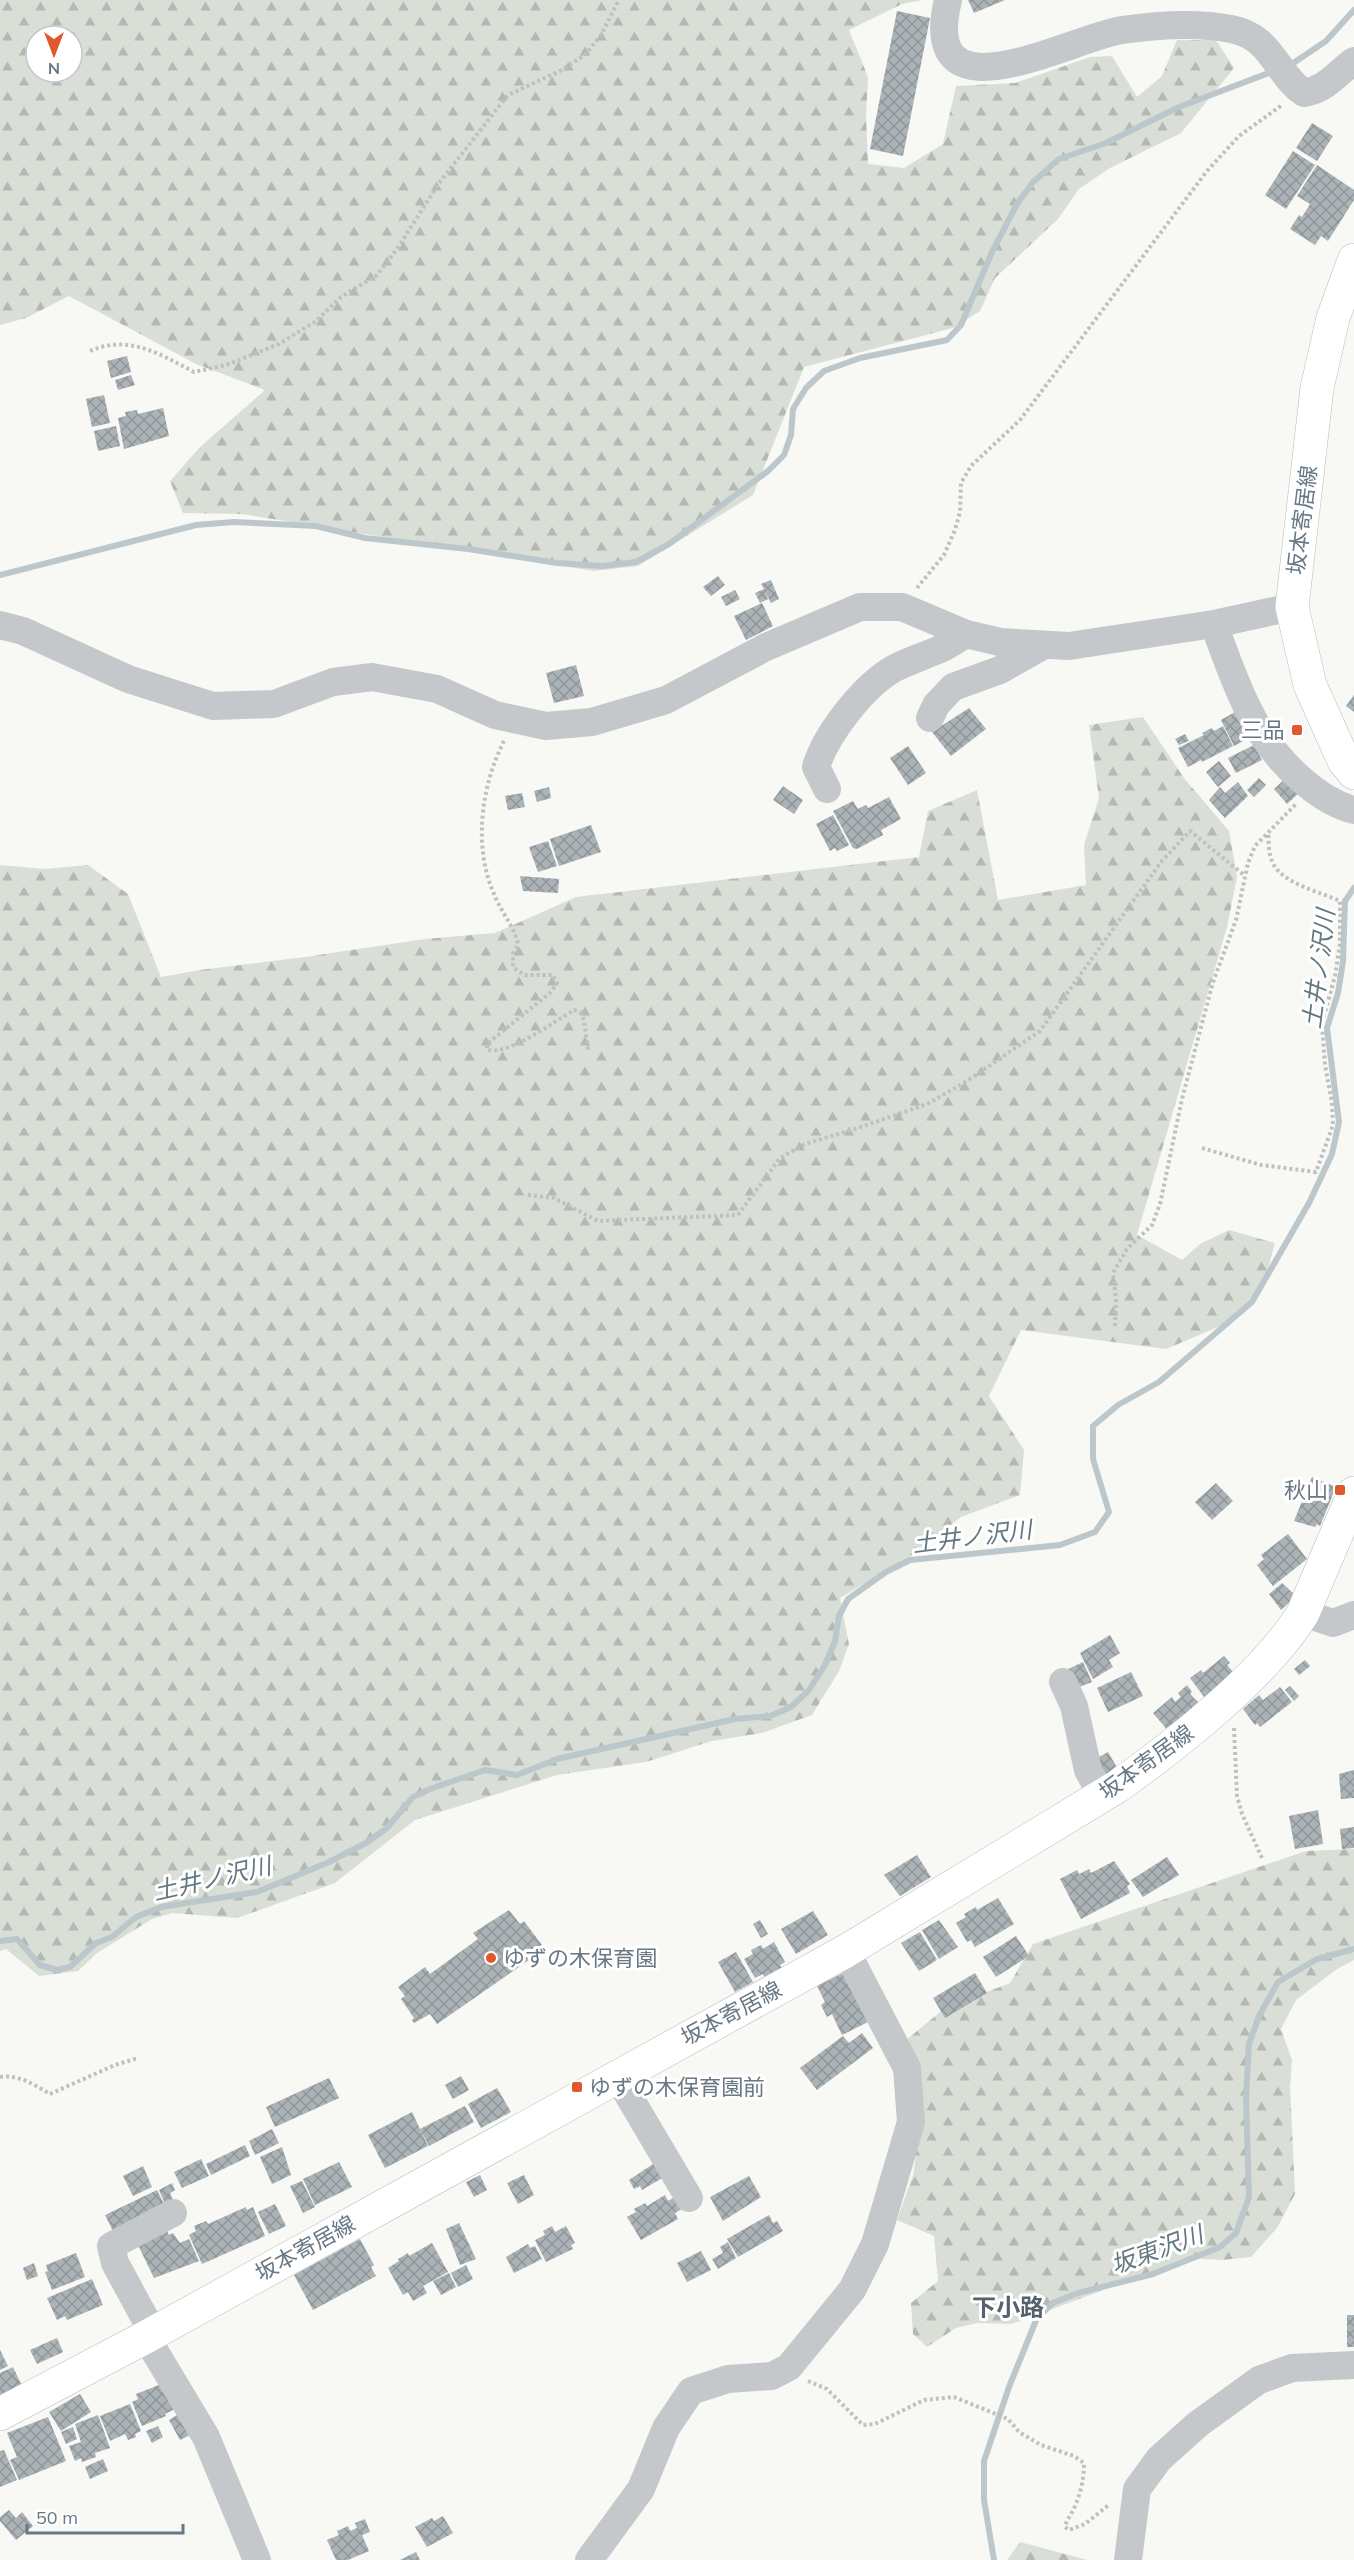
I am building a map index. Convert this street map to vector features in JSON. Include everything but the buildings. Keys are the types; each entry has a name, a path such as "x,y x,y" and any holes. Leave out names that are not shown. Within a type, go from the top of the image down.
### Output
{"main road":[{"name":"坂本寄居線","path":"1354,260 1333,318 1317,388 1292,607 1310,685 1344,761 1354,773"},
{"name":"坂本寄居線","path":"0,2414 150,2335 846,1951 1102,1796 1140,1770 1231,1694 1280,1644 1303,1612 1354,1493"}],"street":[{"path":"948,0 944,18 946,45 956,61 965,65 992,67 1030,59 1120,30 1205,25 1234,29 1261,42 1279,63 1293,85 1304,93 1316,91 1354,60"},
{"path":"0,625 23,630 128,678 213,706 274,704 333,682 372,677 437,688 495,715 546,726 592,722 666,700 766,647 860,607 902,607 966,634 1000,642 1069,646 1214,624 1292,607"},
{"path":"1214,624 1238,692 1262,737 1284,765 1311,789 1339,806 1354,810"},
{"path":"827,789 816,767 820,752 842,718 879,678 895,668 941,649 966,634"},
{"path":"930,718 936,705 952,687 1000,670 1044,645"},
{"path":"1303,1612 1333,1623 1354,1615"},
{"path":"1063,1682 1074,1706 1088,1770 1102,1796"},
{"path":"589,2560 641,2489 666,2428 691,2391 728,2379 772,2376 789,2367 852,2290 875,2244 911,2121 907,2068 846,1951"},
{"path":"616,2076 689,2198"},
{"path":"173,2213 111,2246 115,2264 150,2335 206,2437 257,2560"},
{"path":"1128,2560 1137,2488 1159,2458 1198,2424 1259,2380 1292,2368 1354,2364"}],"path":[{"path":"90,351 101,346 121,344 145,347 194,372 248,358 279,344 316,321 340,297 377,275 397,249 439,183 508,95 562,70 585,55 601,35 619,0"},
{"path":"902,607 944,555 960,512 961,483 971,466 1020,420 1172,215 1215,162 1239,136 1254,124 1304,93"},
{"path":"515,719 493,763 486,795 482,830 484,861 493,893 515,931 518,944 513,954 513,967 524,975 553,975 557,983 551,992 487,1044 487,1050 494,1052 509,1048 574,1010 580,1012 584,1020 588,1050"},
{"path":"1114,1326 1116,1299 1113,1273 1127,1249 1152,1225 1160,1204 1182,1099 1214,982 1243,895 1244,875 1255,846 1311,789"},
{"path":"528,1195 554,1198 598,1221 738,1215 780,1158 805,1144 927,1104 964,1083 1040,1031 1161,861 1190,831 1244,875"},
{"path":"1202,1148 1261,1165 1316,1172 1333,1125 1322,1023 1335,976 1340,944 1340,901 1306,886 1289,882 1276,871 1271,858 1268,831"},
{"path":"1231,1694 1237,1796 1262,1858"},
{"path":"0,2077 6,2076 30,2082 50,2094 115,2065 138,2058"},
{"path":"772,2376 805,2380 827,2389 863,2425 875,2424 924,2400 954,2397 1008,2419 1019,2432 1041,2445 1074,2456 1084,2463 1084,2476 1079,2495 1065,2527 1069,2530 1085,2524 1105,2507 1137,2488"}],"green space":[{"path":"0,0 923,0 902,4 849,30 868,77 866,116 868,164 904,168 943,144 956,86 1015,83 1090,57 1112,56 1137,97 1162,76 1177,40 1216,40 1234,68 1181,133 1110,168 1079,189 1058,219 995,278 980,311 953,328 804,367 753,495 638,566 594,571 242,514 183,513 170,481 200,447 265,390 196,364 69,296 26,318 0,325"},
{"path":"1143,717 1184,778 1229,831 1237,877 1227,927 1137,1235 1182,1260 1200,1244 1229,1230 1275,1243 1262,1290 1223,1325 1166,1349 1021,1330 989,1396 1024,1450 1020,1495 961,1517 908,1558 840,1598 849,1644 839,1671 812,1715 762,1733 712,1741 646,1762 557,1775 415,1820 335,1883 237,1918 172,1913 152,1919 97,1953 78,1971 39,1976 6,1949 0,1951 0,865 45,869 88,865 128,894 161,977 425,939 495,933 576,897 919,857 928,811 977,790 998,900 1086,885 1084,845 1099,798 1089,725"},
{"path":"1354,1849 1354,1960 1337,1969 1296,2000 1281,2029 1292,2060 1290,2086 1295,2194 1277,2228 1251,2257 1222,2260 1189,2258 1012,2324 977,2323 956,2328 927,2347 913,2334 911,2303 938,2281 934,2236 897,2220 914,2172 919,2123 905,2041 945,2008 1010,1983 1033,1944 1306,1851"},
{"path":"1020,2542 1087,2560 1007,2560"}],"waterway":[{"path":"1289,66 1326,41 1354,10"},
{"path":"0,575 196,525 234,522 316,526 365,538 468,549 557,563 602,566 636,562 669,544 768,471 784,455 791,435 793,409 806,388 824,371 860,358 947,340 961,325 992,252 1017,204 1033,182 1059,159 1106,143 1179,107 1274,71"},
{"name":"土井ノ沢川","path":"0,1941 17,1939 40,1965 57,1970 70,1967 96,1943 112,1937 136,1917 161,1907 257,1892 327,1863 366,1843 387,1828 413,1797 430,1789 485,1770 517,1775 557,1759 735,1719 770,1716 791,1707 809,1690 825,1665 835,1641 839,1616 848,1599 886,1572 910,1560 1060,1545 1095,1532 1109,1512 1093,1459 1093,1426 1118,1405 1159,1382 1252,1302 1309,1203 1332,1154 1339,1122 1327,1028 1338,993 1343,961 1345,901 1354,888"},
{"name":"坂東沢川","path":"994,2560 984,2500 984,2461 1009,2387 1037,2318 1053,2303 1078,2293 1153,2274 1220,2247 1236,2233 1249,2197 1246,2097 1249,2044 1259,2016 1278,1982 1317,1959 1354,1949"}],"place":[{"name":"三品","path":"1297,730"},
{"name":"秋山","path":"1340,1490"},
{"name":"ゆずの木保育園","path":"491,1958"},
{"name":"ゆずの木保育園前","path":"577,2087"}],"district":[{"name":"下小路","path":"1008,2308"}]}
